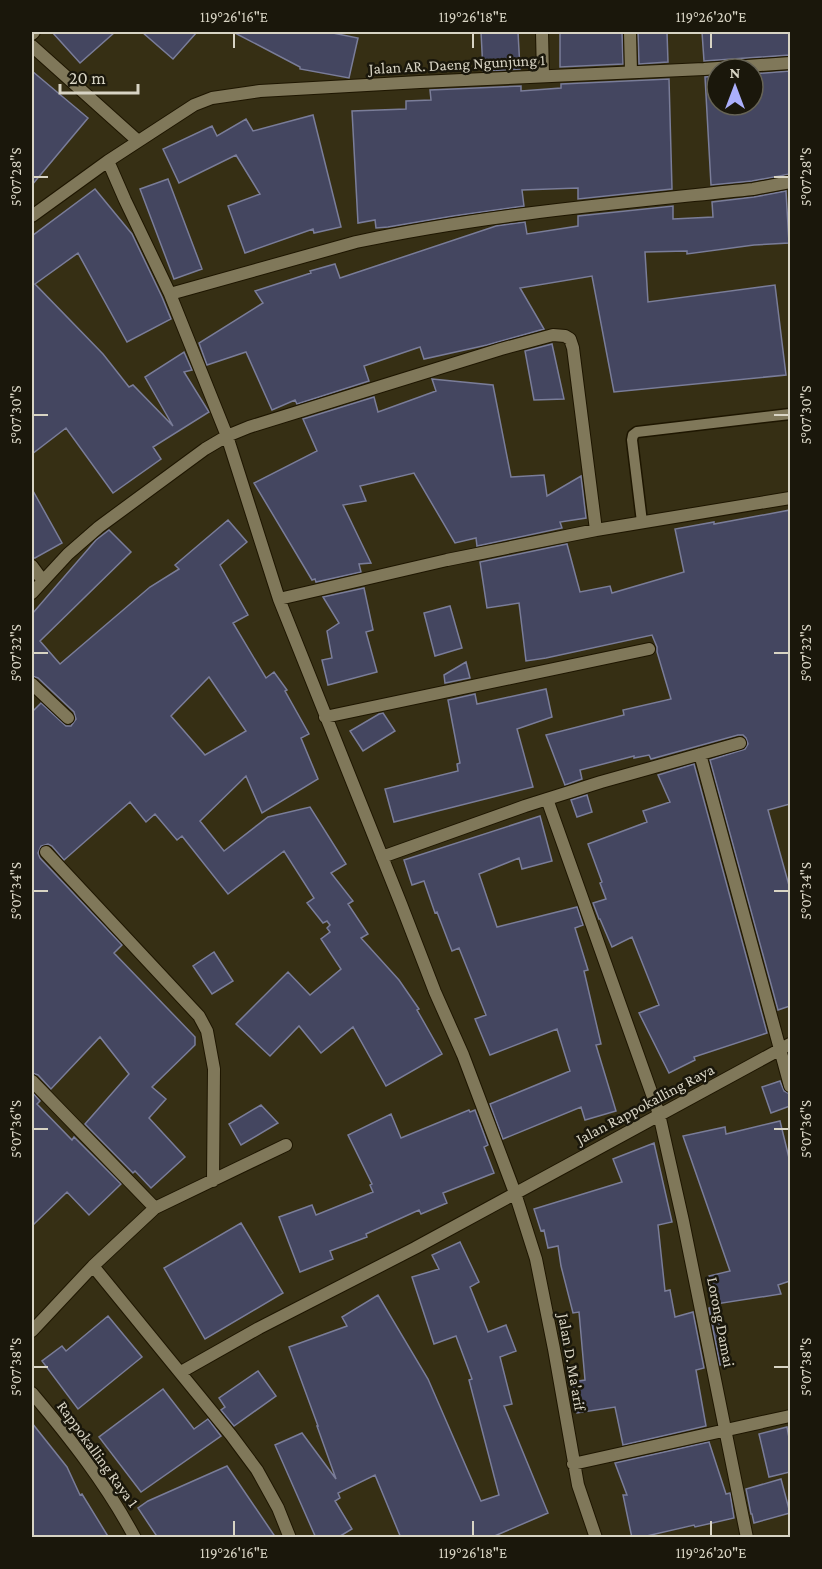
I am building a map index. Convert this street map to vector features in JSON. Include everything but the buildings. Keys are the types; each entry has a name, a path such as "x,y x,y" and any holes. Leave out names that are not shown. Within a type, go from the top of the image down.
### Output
{"street":[{"path":"542,32 543,76"},
{"path":"630,32 631,72"},
{"path":"32,46 138,141"},
{"name":"Jalan AR. Daeng Ngunjung 1","path":"32,216 138,141 194,105 212,98 260,91 790,63"},
{"name":"Jalan D. Ma'arif","path":"108,161 170,294 226,436 279,599 435,992 463,1055 515,1193 536,1259 573,1464 596,1538"},
{"path":"170,294 380,237 496,218 753,189 790,182"},
{"path":"32,593 68,554 99,527 226,436 501,349 553,335 570,339 573,348 596,530"},
{"path":"279,599 447,560 596,530 790,498"},
{"path":"32,566 43,581"},
{"path":"325,717 649,649"},
{"path":"32,684 68,718"},
{"path":"382,857 547,799 740,743"},
{"path":"700,754 785,1047 790,1086"},
{"name":"Lorong Damai","path":"547,799 659,1114 747,1538"},
{"path":"46,852 199,1016 207,1031 214,1069 213,1181"},
{"name":"Jalan Rappokalling Raya","path":"181,1372 785,1047"},
{"path":"32,1081 155,1208"},
{"path":"32,1331 93,1266 155,1208 286,1145"},
{"path":"93,1266 181,1372 257,1470 278,1508 290,1538"},
{"name":"Rappokalling Raya 1","path":"32,1393 70,1439 123,1516 135,1538"},
{"path":"573,1464 790,1416"}],"lane":[{"path":"642,522 632,440 634,434 790,414"}]}
